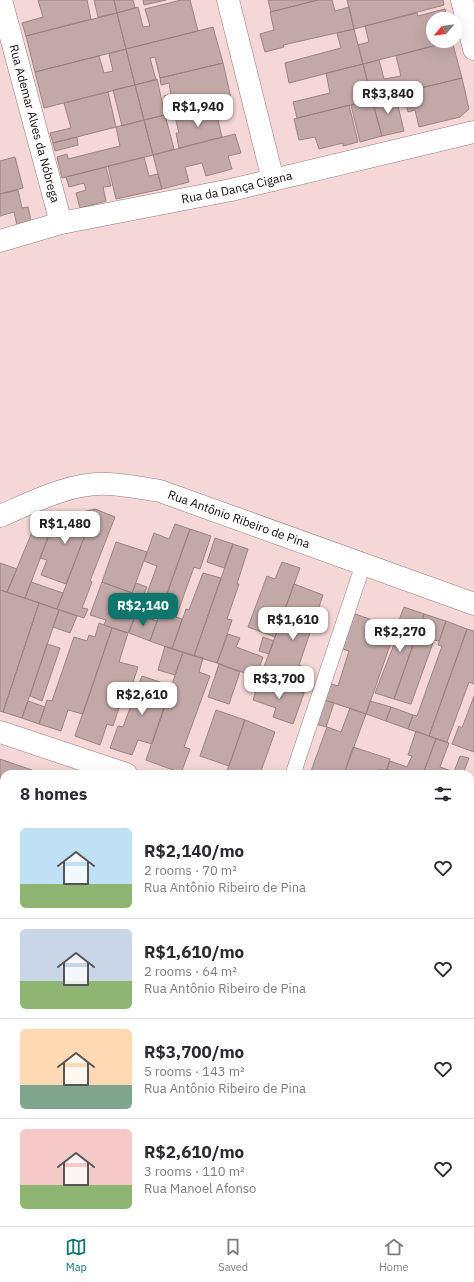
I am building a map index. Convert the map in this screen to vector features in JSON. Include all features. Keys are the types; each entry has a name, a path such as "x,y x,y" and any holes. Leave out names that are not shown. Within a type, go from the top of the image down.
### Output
{"street":[{"name":"Rua Ademar Alves da Nóbrega","path":"1,0 61,223"},
{"path":"228,0 273,180"},
{"path":"462,0 474,49"},
{"name":"Rua da Dança Cigana","path":"0,241 61,223 231,190 474,132"},
{"name":"Rua Antônio Ribeiro de Pina","path":"0,516 40,499 74,487 107,484 160,491 474,604"},
{"path":"0,732 114,770"}],"lane":[{"path":"294,770 363,565"}],"building":[{"path":"38,0 87,0 91,19 26,36 22,23 43,17"},
{"path":"94,0 114,0 117,13 98,17"},
{"path":"114,0 133,0 135,8 117,13"},
{"path":"143,0 166,0 144,5"},
{"path":"181,0 190,0 198,31 126,49 117,13 138,7 143,27 150,26 145,9"},
{"path":"268,0 318,0 271,12"},
{"path":"318,0 332,0 335,11 349,7 354,29 283,45 284,47 265,52 260,34 274,30 270,12"},
{"path":"347,0 443,0 444,5 354,29"},
{"path":"445,9 446,12 433,12"},
{"path":"117,13 126,49 35,72 26,36"},
{"path":"417,13 418,16 426,14 426,48 363,64 358,45 369,42 365,26"},
{"path":"213,27 223,63 160,78 155,57 150,58 156,80 135,85 126,49"},
{"path":"354,29 363,64 289,83 285,63 341,48 337,33"},
{"path":"426,48 454,48 462,78 372,100 363,64 379,60 384,79 401,76 396,56"},
{"path":"126,49 135,85 44,108 35,72 99,56 104,73 113,71 109,54"},
{"path":"223,63 231,98 207,104 206,101 167,110 164,96 171,94 169,83 161,85 160,78"},
{"path":"363,64 372,100 297,118 293,102 330,93 326,73"},
{"path":"462,78 469,109 460,117 419,127 415,110 408,112 403,92"},
{"path":"157,79 165,115 144,120 135,85"},
{"path":"135,85 144,120 122,126 113,90"},
{"path":"108,92 116,127 53,143 50,133 71,128 64,103"},
{"path":"395,94 404,131 382,136 372,100"},
{"path":"372,100 382,136 360,142 351,105"},
{"path":"349,105 358,142 343,146 343,143 319,149 315,137 299,140 294,119"},
{"path":"215,107 222,137 179,148 176,133 179,133 175,117"},
{"path":"165,115 174,149 153,155 144,120"},
{"path":"144,120 153,155 62,178 57,157 67,154 68,159 120,146 116,127"},
{"path":"235,134 241,153 228,156 232,169 206,176 202,163 185,167 189,182 162,189 153,155"},
{"path":"77,137 78,145 55,151 53,143"},
{"path":"15,157 23,188 0,194 0,161"},
{"path":"144,157 149,176 158,174 162,189 116,199 108,166"},
{"path":"106,167 111,186 103,187 106,201 80,208 76,193 86,190 84,183 69,187 66,177"},
{"path":"18,190 22,208 28,207 31,221 17,225 14,212 0,216 0,194"},
{"path":"95,509 66,584 41,575 47,560 40,558 55,519"},
{"path":"95,509 115,517 90,581 92,582 82,608 88,609 84,618 57,609"},
{"path":"55,520 25,598 7,592 33,530"},
{"path":"175,524 190,529 160,614 142,607 157,566 144,561 154,533 169,539"},
{"path":"190,529 211,536 200,569 194,567 176,617 182,619 172,649 150,641"},
{"path":"215,538 233,544 224,568 207,562"},
{"path":"116,542 147,552 132,593 102,582"},
{"path":"233,544 248,549 237,584 239,584 227,619 232,620 217,663 194,656"},
{"path":"282,562 300,568 275,637 248,627 267,576 275,579"},
{"path":"0,563 17,569 7,592 0,590"},
{"path":"203,573 221,578 194,656 172,649 186,609 189,610"},
{"path":"31,582 63,593 57,609 25,598"},
{"path":"102,582 132,593 136,583 147,587 141,602 135,600 132,608 114,602 113,604 137,612 128,633 104,625 106,620 90,615"},
{"path":"294,584 323,595 299,665 312,670 304,693 260,678"},
{"path":"0,590 39,603 3,712 0,711"},
{"path":"39,603 59,610 22,718 3,712"},
{"path":"404,607 424,614 394,699 375,693 400,629 396,628"},
{"path":"59,610 77,616 70,633 53,627"},
{"path":"352,613 396,628 366,714 322,699 328,683 338,686 349,651 340,648"},
{"path":"136,614 157,621 150,641 129,633"},
{"path":"424,614 446,621 439,641 434,640 411,704 394,699"},
{"path":"446,621 467,629 429,736 408,729 413,715 417,716 442,646 438,645"},
{"path":"99,623 112,628 83,714 68,710 61,731 39,724 47,700 52,701 74,637 87,641 89,635 95,637"},
{"path":"112,628 128,633 119,662 138,667 132,685 127,684 113,726 107,724 100,745 75,736"},
{"path":"467,629 474,631 474,684 469,682 447,742 429,736"},
{"path":"228,634 240,638 236,647 263,657 256,677 217,663"},
{"path":"263,637 274,641 269,654 259,651"},
{"path":"47,644 60,648 42,701 30,696"},
{"path":"165,646 183,652 175,675 158,670"},
{"path":"183,652 203,658 199,672 210,676 184,747 190,749 182,770 173,770 146,760"},
{"path":"219,664 240,672 229,704 208,697"},
{"path":"142,676 172,686 152,744 138,740 132,755 110,748 118,726 123,727"},
{"path":"260,678 304,693 293,724 273,717 276,708 253,700"},
{"path":"474,696 474,752 452,744 459,726 462,728"},
{"path":"322,699 334,703 326,727 313,723"},
{"path":"28,701 45,707 39,724 22,718"},
{"path":"370,701 391,707 386,721 366,714"},
{"path":"391,707 413,715 408,729 386,721"},
{"path":"350,708 366,714 345,770 311,770 327,727 341,732"},
{"path":"216,710 245,720 229,766 200,756"},
{"path":"245,720 275,732 261,770 227,770"},
{"path":"416,731 436,739 424,770 387,770 390,761 407,767 412,756 408,755"},
{"path":"436,739 449,743 440,767 448,770 424,770"},
{"path":"353,747 390,759 386,770 345,770"},
{"path":"460,756 469,758 464,770 455,770"},
{"path":"0,759 32,770 0,770"}]}
